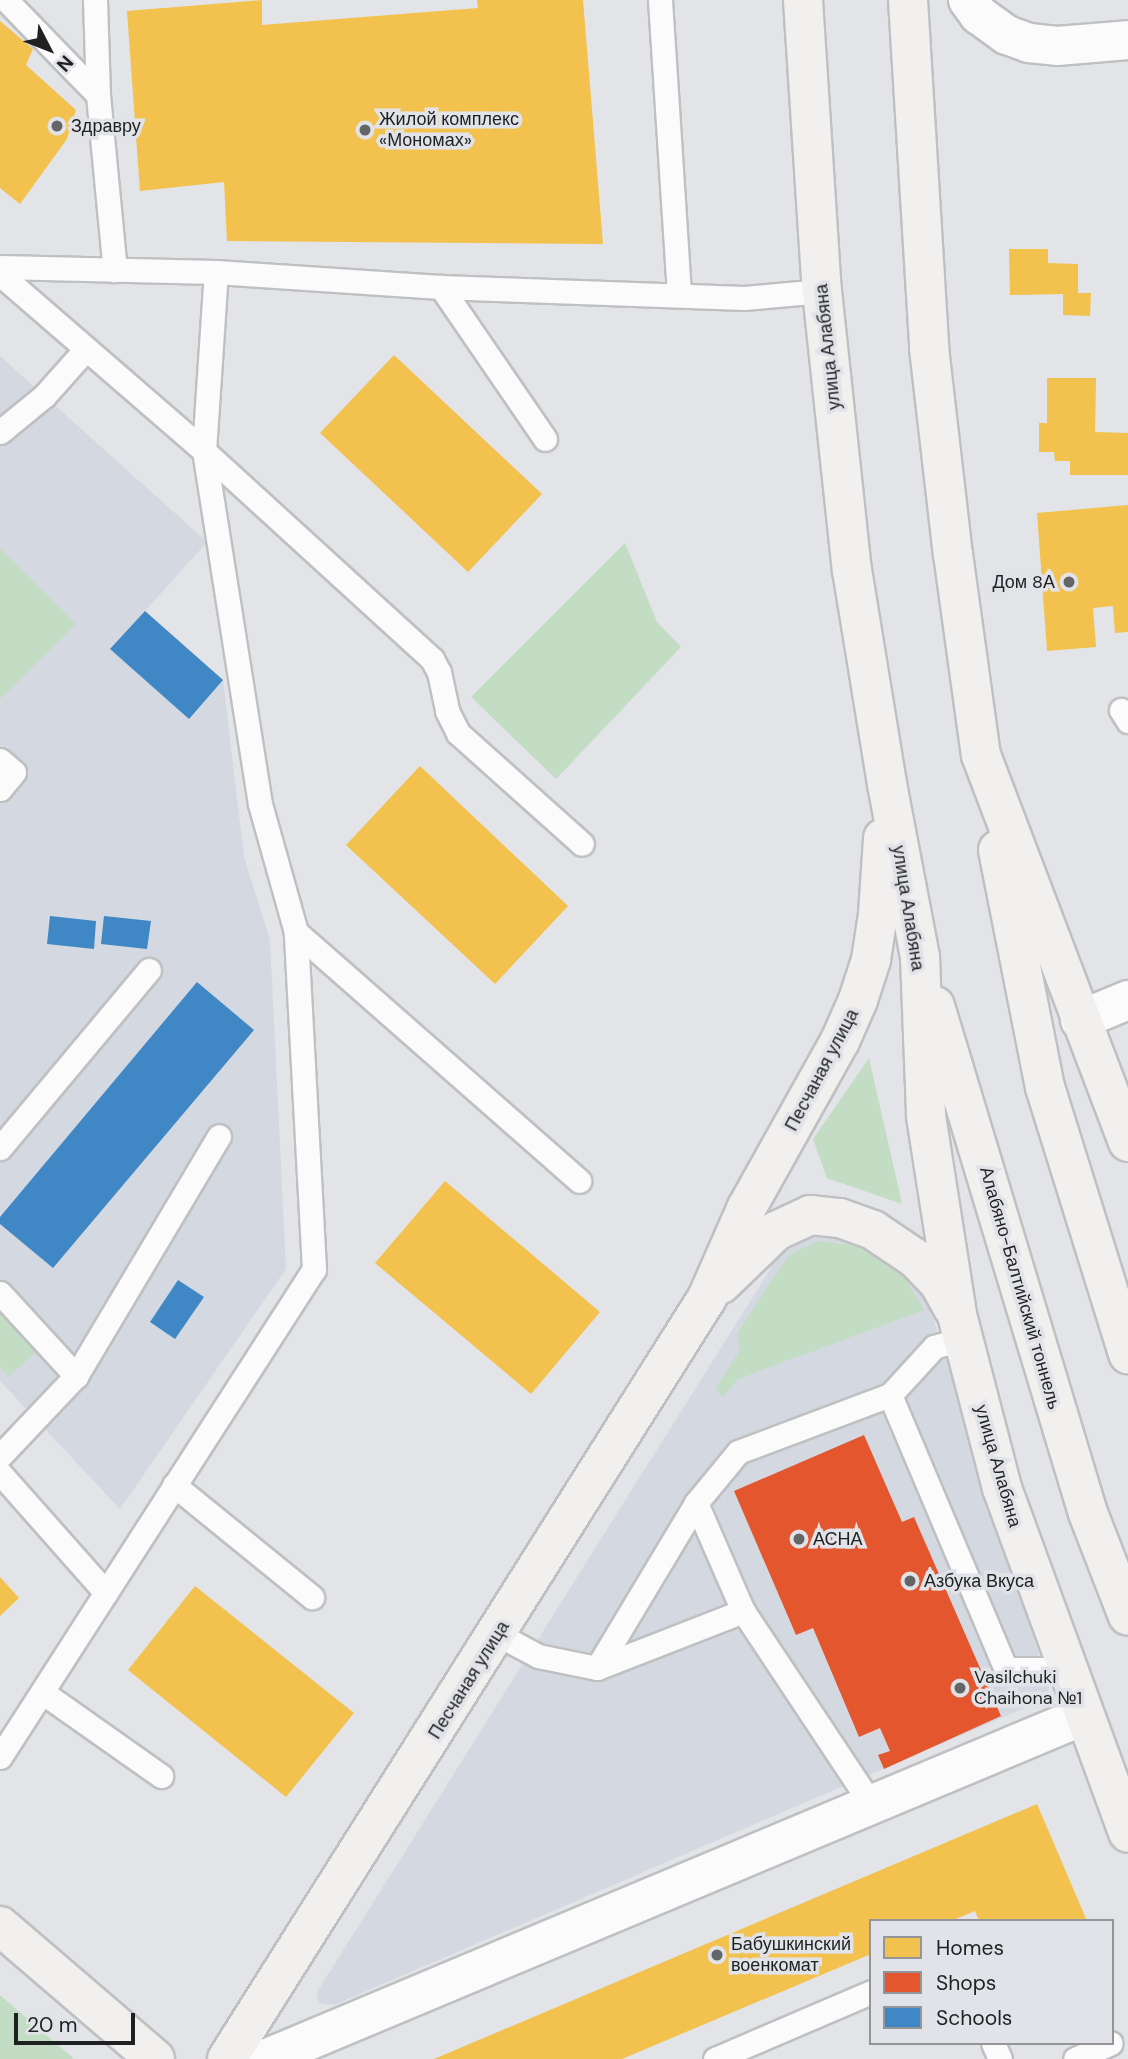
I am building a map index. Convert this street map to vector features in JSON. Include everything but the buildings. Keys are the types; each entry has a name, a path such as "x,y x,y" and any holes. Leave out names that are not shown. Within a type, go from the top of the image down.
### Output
{"main road":[{"name":"улица Алабяна","path":"803,0 822,291 852,570 919,957 926,1116 960,1327 1002,1488 1083,1716 1128,1833"},
{"path":"908,0 929,348 953,554 981,755 1009,913 1045,1087 1128,1354"},
{"path":"981,755 1128,1142"},
{"name":"Песчаная улица","path":"227,2059 707,1298 746,1209 840,1041 858,1000 871,960 878,914 887,784"},
{"name":"Алабяно-Балтийский тоннель","path":"919,957 985,1163 1079,1487 1128,1616"},
{"name":"Песчаная улица","path":"707,1298 776,1231 810,1215 840,1218 873,1230 905,1251 939,1283 960,1327"},
{"path":"0,1926 155,2059"}],"street":[{"path":"968,0 979,15 1007,35 1029,43 1057,46 1128,40"},
{"path":"1080,1020 1128,1000"},
{"path":"265,2059 1083,1716"}],"lane":[{"path":"6,0 97,95"},
{"path":"95,0 97,95 115,270"},
{"path":"660,0 679,293"},
{"path":"0,267 216,272 441,287 679,293 744,298 822,291"},
{"path":"0,1757 314,1269 296,932 260,804 204,452 216,272"},
{"path":"0,274 204,452 432,659 439,671 447,711 458,733 582,844"},
{"path":"441,287 545,439"},
{"path":"0,432 44,396 86,349"},
{"path":"0,760 14,772 0,789"},
{"path":"296,932 579,1181"},
{"path":"0,1148 149,970"},
{"path":"0,1456 76,1377 219,1136"},
{"path":"0,1293 76,1377"},
{"path":"597,1668 696,1503 738,1452 890,1395 934,1347 960,1327"},
{"path":"890,1395 1006,1669 1066,1669"},
{"path":"0,1473 106,1593"},
{"path":"174,1485 312,1597"},
{"path":"696,1503 743,1611 871,1804"},
{"path":"497,1634 538,1656 597,1668 743,1611"},
{"path":"41,1692 161,1776"},
{"path":"715,2059 869,1993"},
{"path":"1075,2059 1106,2045"}],"shaded area":[{"path":"0,356 207,542 145,611 223,680 244,857 270,940 286,1269 120,1509 0,1381"},
{"path":"823,1233 847,1235 918,1282 931,1311 1049,1687 1048,1698 334,2005 319,2003 317,1992 779,1255 796,1240"}],"green space":[{"path":"625,543 657,622 681,647 556,779 471,697"},
{"path":"0,548 76,624 0,699"},
{"path":"869,1058 902,1204 827,1178 813,1139"},
{"path":"818,1241 853,1245 882,1259 905,1278 924,1310 738,1379 723,1397 715,1389 740,1350 737,1335 790,1254"},
{"path":"0,1309 37,1351 9,1376 0,1367"},
{"path":"0,1995 74,2059 0,2059"}],"place":[{"name":"Здравру","path":"57,126"},
{"name":"Жилой комплекс «Мономах»","path":"365,130"},
{"name":"Дом 8А","path":"1069,582"},
{"name":"АСНА","path":"799,1539"},
{"name":"Азбука Вкуса","path":"910,1581"},
{"name":"Vasilchuki Chaihona №1","path":"960,1688"},
{"name":"Бабушкинский военкомат","path":"717,1955"}]}
